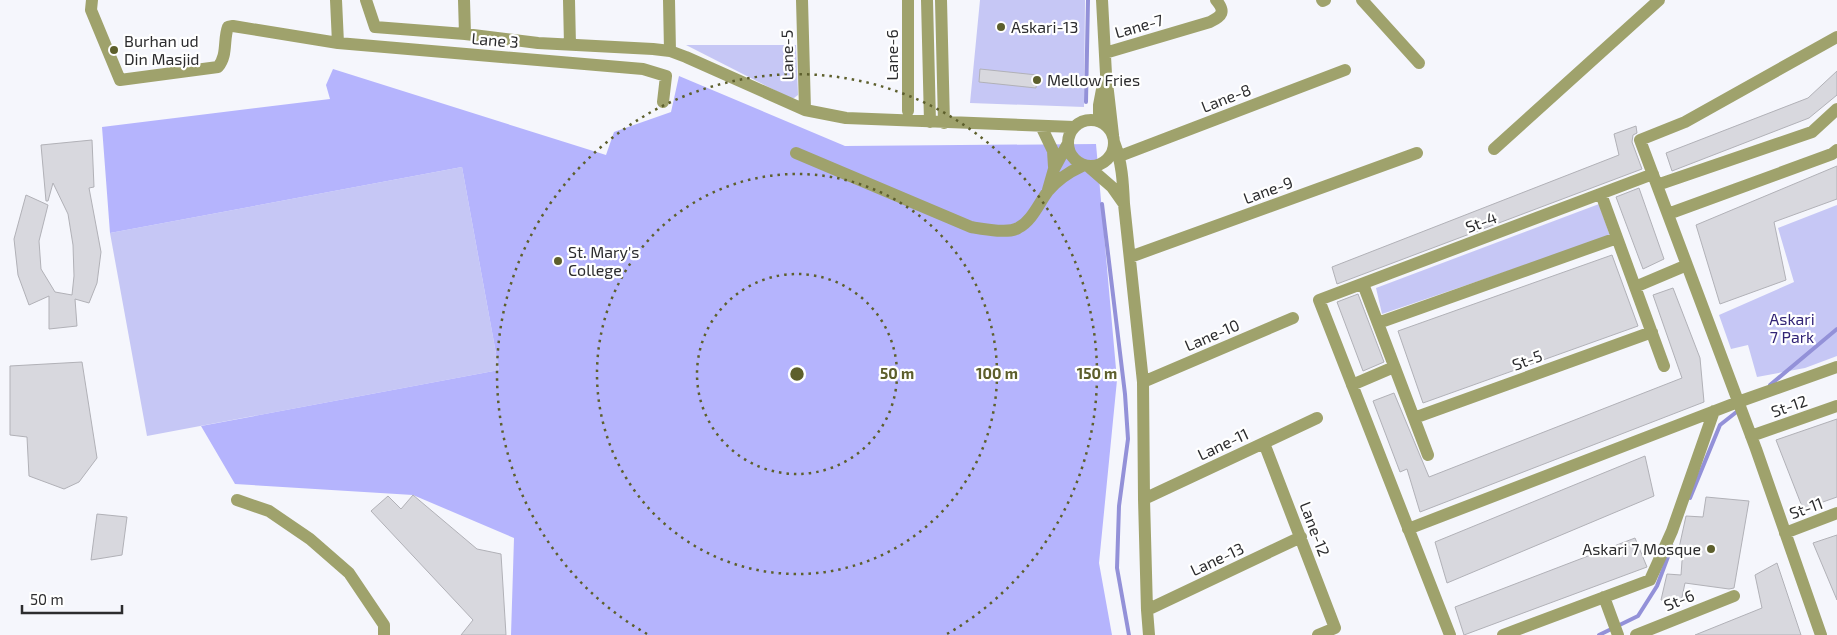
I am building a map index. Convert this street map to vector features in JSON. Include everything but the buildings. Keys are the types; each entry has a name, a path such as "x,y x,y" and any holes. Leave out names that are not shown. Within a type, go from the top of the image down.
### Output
{"street":[{"path":"92,0 91,10 120,80 218,67 222,62 225,52 226,32 228,27 233,26 338,43 336,0"},
{"path":"366,0 375,27 465,34 538,43 670,51 805,110 821,114 846,118 1074,127"},
{"path":"464,0 465,34"},
{"path":"569,0 570,45"},
{"path":"669,0 670,51"},
{"name":"Lane-5","path":"802,0 805,110"},
{"name":"Lane-6","path":"908,0 908,111"},
{"path":"927,0 930,122"},
{"path":"941,0 944,123"},
{"path":"1048,190 1062,177 1085,166 1102,164 1107,160 1114,148 1106,74 1102,0"},
{"name":"Lane-7","path":"1105,53 1210,22 1220,17 1222,12 1221,6 1216,0"},
{"path":"1362,0 1419,63"},
{"path":"1494,149 1658,0"},
{"path":"1821,635 1751,436 1640,140 1685,122 1837,37"},
{"name":"Lane 3","path":"338,43 643,69 666,76 663,102"},
{"name":"Lane-8","path":"1120,156 1345,70"},
{"path":"1099,121 1101,92 1106,74"},
{"name":"St-4","path":"1352,385 1319,300 1601,194 1655,180 1812,132 1837,110"},
{"path":"796,152 971,227 992,231 1018,229 1033,215 1048,190 1054,170 1067,145 1070,132 1074,127 1086,120 1099,121 1105,124 1120,156 1143,382 1144,499 1149,635"},
{"path":"1041,126 1053,151 1054,170"},
{"path":"1067,145 1072,157 1112,187 1124,204"},
{"path":"1668,214 1832,154 1837,150"},
{"name":"Lane-9","path":"1130,257 1417,154"},
{"path":"1601,194 1664,366"},
{"path":"1378,323 1617,238"},
{"path":"1635,287 1687,265"},
{"path":"1363,284 1428,455"},
{"name":"Lane-10","path":"1143,382 1293,318"},
{"name":"St-5","path":"1414,418 1652,332"},
{"path":"1394,366 1352,385 1450,635"},
{"path":"1408,529 1714,411 1837,368"},
{"name":"St-12","path":"1751,436 1837,406"},
{"path":"1503,635 1650,580 1672,531 1714,411"},
{"name":"Lane-11","path":"1144,499 1317,418"},
{"name":"Lane-12","path":"1264,443 1335,628 1318,635"},
{"path":"237,500 269,511 310,539 349,573 384,625 384,635"},
{"name":"St-11","path":"1785,533 1837,513"},
{"name":"Lane-13","path":"1147,610 1301,537"},
{"name":"St-6","path":"1636,635 1734,596"},
{"path":"1604,597 1618,635"}],"green space":[{"path":"980,0 1085,0 1084,107 970,103"},
{"path":"686,45 796,45 798,95 790,98"},
{"path":"462,167 499,370 147,436 110,233"},
{"path":"1599,204 1610,236 1382,314 1376,288"},
{"name":"Askari 7 Park","path":"1837,205 1837,356 1805,368 1757,377 1748,345 1731,349 1719,315 1794,282 1778,228"}],"shaded area":[{"name":"St. Mary's College","path":"333,69 606,155 614,132 671,112 679,76 845,146 1096,144 1117,380 1099,563 1112,635 511,635 514,538 413,495 235,484 201,426 499,370 462,167 110,233 102,127 330,99 326,85"}],"waterway":[{"path":"1086,102 1088,0"},
{"path":"1102,204 1125,394 1128,439 1119,506 1117,568 1129,635"},
{"path":"1770,385 1837,329"},
{"path":"1690,498 1720,425 1739,410"},
{"path":"1599,635 1638,616 1657,586 1672,546"}],"place":[{"name":"Askari-13","path":"1001,27"},
{"name":"Burhan ud Din Masjid","path":"114,50"},
{"name":"Mellow Fries","path":"1037,80"},
{"name":"St. Mary's College","path":"558,261"},
{"name":"Askari 7 Mosque","path":"1711,549"}]}
